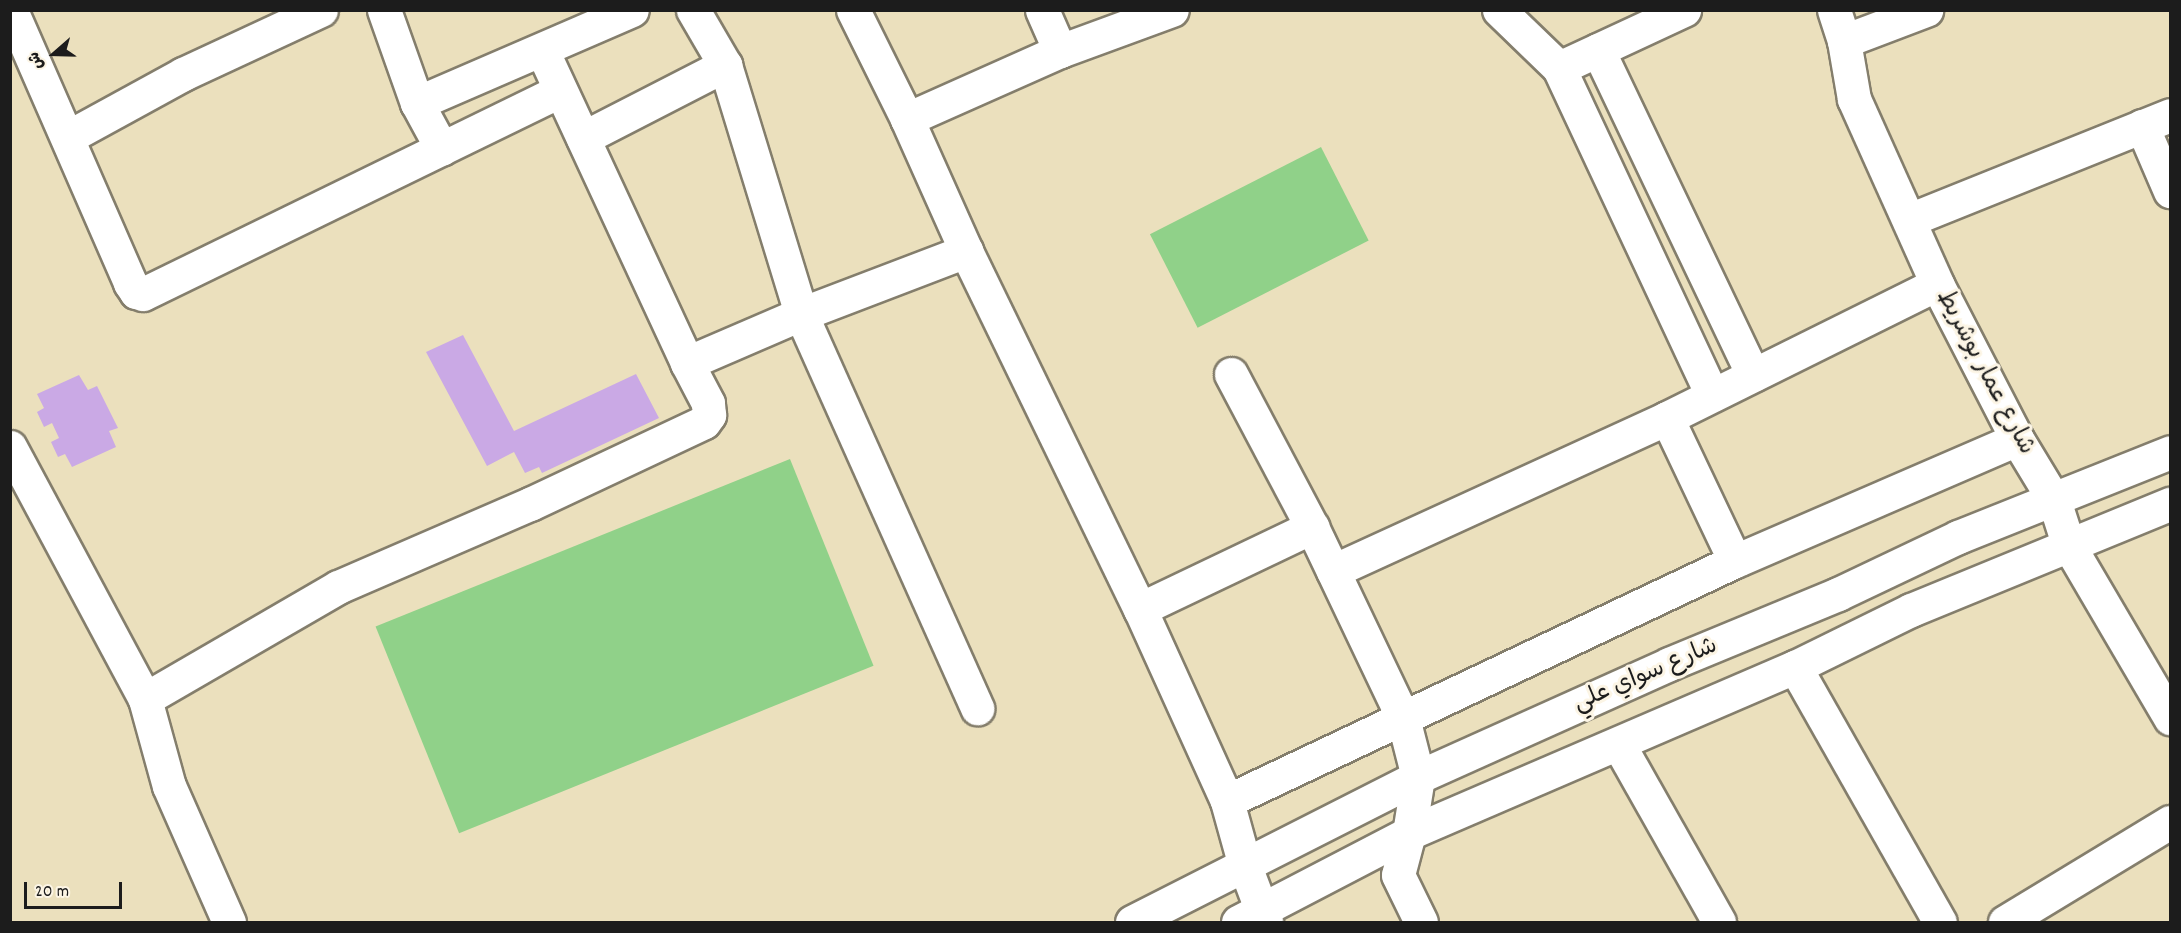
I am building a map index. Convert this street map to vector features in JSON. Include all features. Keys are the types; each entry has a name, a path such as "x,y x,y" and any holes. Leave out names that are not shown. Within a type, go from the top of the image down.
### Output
{"street":[{"path":"11,10 130,283 136,292 143,294 559,91"},
{"path":"68,137 183,74 321,10"},
{"path":"384,10 417,103 442,149"},
{"path":"417,103 632,10"},
{"path":"693,10 725,65 801,314 977,708"},
{"path":"853,10 907,120 966,251 1140,609 1227,801 1245,866 1255,919 1409,833 1796,667 1911,610 2170,504"},
{"path":"1041,10 1060,51"},
{"path":"907,120 1060,51 1172,10"},
{"path":"1499,10 1559,68 1712,395"},
{"path":"1559,68 1684,10"},
{"name":"شارع عمار بوشريط","path":"1834,10 1844,41 1854,99 1937,284 2017,439 2054,500 2068,544 2170,718"},
{"path":"1844,41 1926,10"},
{"path":"146,699 338,586 530,504 697,426 709,415 708,403 559,91 542,50"},
{"path":"1598,50 1753,375"},
{"path":"583,138 725,65"},
{"path":"1909,219 2156,121 2170,191"},
{"path":"687,363 801,314 966,251"},
{"path":"1333,571 1666,418 1937,284"},
{"path":"1231,374 1312,527 1402,718 1418,777 1409,833 1398,875 1421,922"},
{"path":"1666,418 1735,561"},
{"path":"1227,801 1735,561 2017,439"},
{"path":"10,447 146,699 169,786 229,922"},
{"name":"شارع سواي علي","path":"1132,922 1418,777 1669,664 1838,594 1958,537 2170,452"},
{"path":"1140,609 1312,527"},
{"path":"1796,667 1940,922"},
{"path":"1618,745 1719,922"},
{"path":"2005,922 2170,822"}],"green space":[{"path":"1321,147 1369,241 1198,328 1150,234"},
{"path":"790,459 874,666 459,833 376,626"}],"building":[{"path":"463,335 514,431 636,374 659,418 542,473 539,467 525,473 514,452 487,466 426,352"},
{"path":"79,375 88,390 97,386 118,428 109,431 116,447 72,467 65,454 58,457 51,442 59,438 52,423 44,427 37,412 44,408 37,394"}]}
